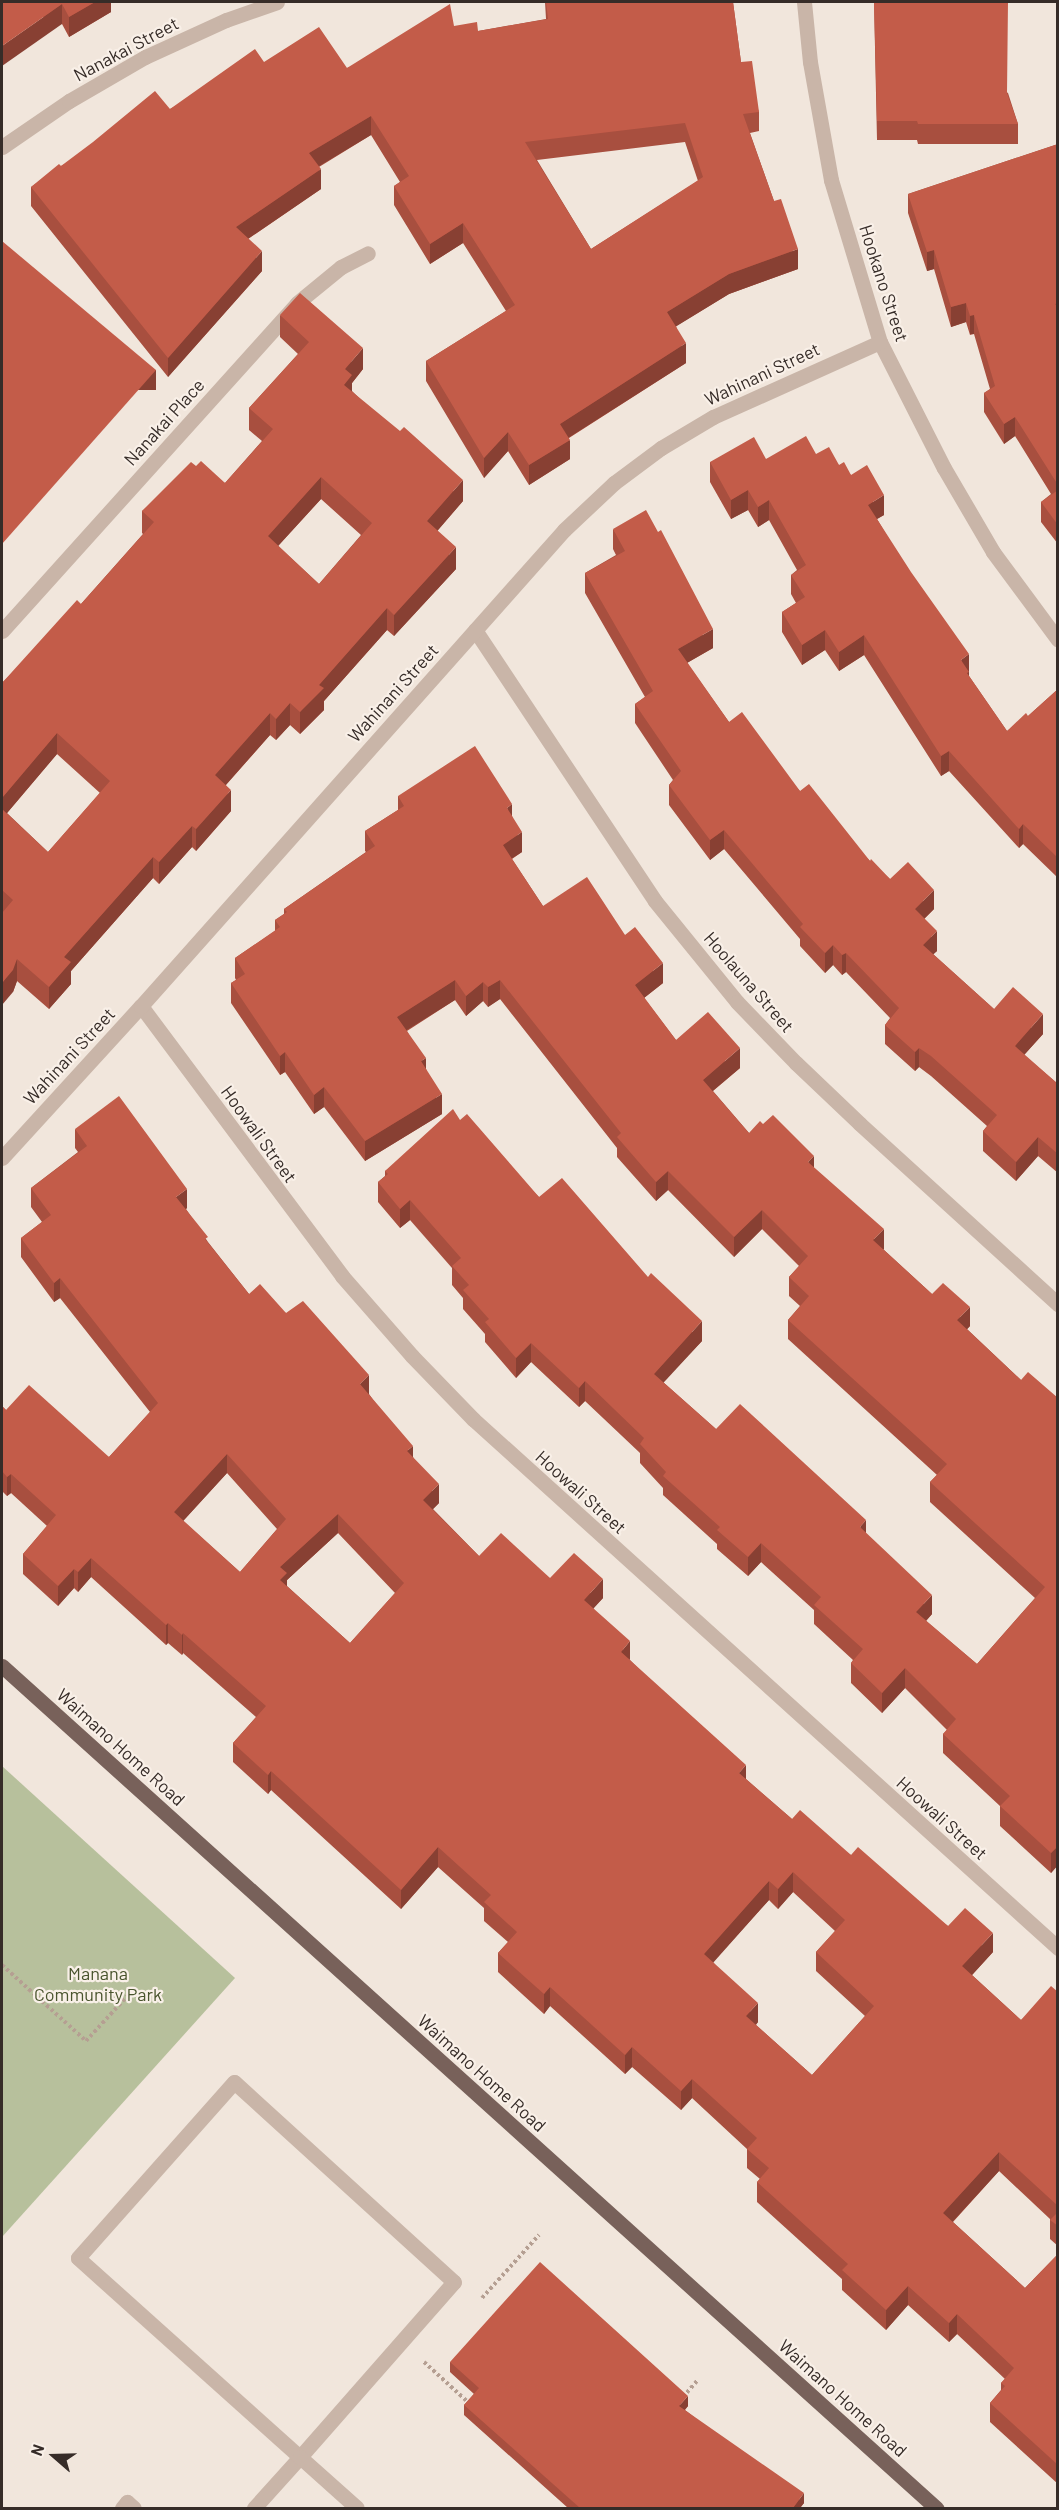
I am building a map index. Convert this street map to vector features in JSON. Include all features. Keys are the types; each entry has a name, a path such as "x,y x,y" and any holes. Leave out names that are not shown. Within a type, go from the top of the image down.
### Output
{"main road":[{"name":"Waimano Home Road","path":"2,1666 936,2508"}],"street":[{"name":"Nanakai Street","path":"2,147 69,101 145,57 226,20 277,2"},
{"name":"Hookano Street","path":"804,2 810,62 826,159 880,342 944,468 993,552 1058,640"},
{"name":"Nanakai Place","path":"2,631 297,303 326,278 368,253"},
{"name":"Wahinani Street","path":"2,1158 141,1006 564,530 614,483 661,448 713,417 880,342"},
{"name":"Hoolauna Street","path":"475,630 655,901 737,1002 844,1109 1058,1304"},
{"name":"Hoowali Street","path":"141,1006 342,1276 412,1356 472,1419 1058,1948"},
{"path":"254,2508 300,2457 454,2282 234,2082 78,2258 300,2457 357,2508"},
{"path":"122,2508 128,2502 134,2508"}],"path":[{"path":"2,1965 86,2041 129,1994"},
{"path":"424,2362 472,2406"},
{"path":"681,2399 698,2380"}],"green space":[{"name":"Manana Community Park","path":"2,1766 235,1978 2,2237"}],"building":[{"path":"2,2 95,2 69,17 62,4 2,46"},
{"path":"546,2 733,2 741,62 752,61 759,112 743,114 774,201 781,199 798,249 729,274 667,312 686,343 560,424 570,440 529,465 508,432 484,458 426,361 515,305 463,223 430,244 394,186 409,176 371,116 309,153 321,169 236,227 262,251 168,358 31,187 59,164 61,166 93,142 155,91 170,109 255,49 264,62 319,27 347,68 450,4 454,26 477,22 478,31 548,19","holes":["685,123 703,177 591,249 525,142"]},
{"path":"874,2 1008,2 1007,93 1018,124 918,124 917,121 877,121"},
{"path":"1058,144 1058,303 1055,304 1058,308 1058,485 1015,417 1004,424 984,393 995,386 974,315 970,316 966,303 951,307 934,250 927,252 908,194"},
{"path":"2,241 156,370 2,544"},
{"path":"300,293 363,348 345,369 352,375 344,385 400,431 404,427 463,480 427,521 456,547 394,615 387,608 319,685 324,688 300,712 290,703 276,719 270,713 215,775 231,790 196,829 192,826 159,862 153,857 64,957 71,962 49,987 17,959 13,970 2,983 2,913 13,900 2,890 2,809 48,852 110,781 57,733 2,798 2,683 77,600 81,604 154,522 142,511 191,462 196,466 201,461 225,483 273,429 249,408 309,342 280,315","holes":["321,477 372,523 319,584 268,536"]},
{"path":"806,436 816,454 829,447 839,465 844,462 851,475 867,465 884,495 868,505 911,572 969,654 961,660 969,672 967,673 1007,731 1026,713 1028,716 1058,689 1058,858 1023,824 1019,829 949,751 941,756 864,635 839,652 825,630 802,645 782,612 805,597 791,575 806,565 769,500 758,507 748,490 731,500 710,462 754,437 766,459"},
{"path":"1058,490 1058,525 1041,502"},
{"path":"646,510 658,532 661,530 713,629 678,649 729,722 742,712 800,791 809,784 870,861 871,859 890,879 908,862 934,890 915,909 937,931 923,945 994,1009 1013,987 1043,1014 1015,1046 1058,1084 1058,1154 1038,1137 1016,1162 983,1131 997,1115 931,1056 919,1048 915,1052 885,1025 899,1008 846,953 842,955 833,945 825,953 800,927 803,924 724,830 710,840 669,785 681,771 635,704 653,691 585,573 625,551 613,529"},
{"path":"475,746 512,804 507,808 522,832 503,845 543,906 587,877 625,935 635,927 663,963 635,985 676,1040 708,1012 740,1048 703,1080 749,1133 760,1121 763,1124 773,1115 814,1156 808,1162 884,1229 873,1240 932,1294 943,1283 970,1307 957,1320 1021,1380 1028,1372 1058,1398 1058,1846 1051,1853 1000,1806 1010,1796 943,1734 956,1719 905,1668 882,1693 851,1663 863,1649 814,1605 821,1597 761,1543 748,1557 717,1530 720,1527 663,1476 666,1472 640,1444 644,1438 585,1381 579,1388 531,1343 516,1358 485,1322 489,1319 463,1290 469,1285 452,1266 461,1258 410,1200 400,1209 378,1182 388,1174 385,1171 453,1109 460,1120 467,1114 539,1197 562,1178 648,1277 651,1273 702,1321 654,1374 716,1429 740,1404 866,1520 860,1527 932,1595 916,1612 977,1664 1045,1587 930,1482 947,1464 788,1320 809,1296 789,1277 808,1256 762,1210 734,1237 668,1171 656,1182 617,1137 621,1133 500,980 488,987 483,982 466,996 455,980 397,1017 426,1058 421,1061 442,1094 365,1141 324,1087 314,1095 285,1052 280,1056 231,983 245,974 235,958 280,927 275,920 287,912 284,909 375,846 365,831 404,806 398,796"},
{"path":"119,1096 187,1189 176,1197 208,1237 205,1239 249,1294 260,1284 286,1313 303,1301 369,1375 360,1384 413,1446 407,1451 439,1484 423,1500 479,1556 501,1533 550,1578 574,1553 603,1579 584,1600 630,1641 621,1652 746,1765 739,1773 792,1819 800,1810 851,1855 858,1847 948,1926 965,1908 993,1933 962,1966 1021,2020 1051,1986 1058,1992 1058,2206 999,2152 943,2213 1025,2288 1058,2254 1058,2465 990,2403 1005,2386 1001,2383 1014,2368 957,2314 949,2323 908,2286 886,2310 842,2270 848,2264 757,2182 769,2168 747,2149 757,2138 692,2079 681,2091 632,2047 625,2055 550,1987 544,1994 498,1953 517,1932 484,1902 491,1895 438,1847 401,1890 271,1771 268,1775 233,1743 266,1706 183,1633 182,1635 168,1623 166,1625 91,1558 78,1572 74,1569 58,1586 23,1554 56,1515 11,1474 7,1477 2,1471 2,1406 6,1410 29,1385 109,1457 158,1403 60,1278 54,1283 21,1238 51,1215 31,1188 87,1146 75,1129","holes":["227,1454 286,1519 240,1572 174,1512","338,1514 404,1583 350,1643 280,1580 287,1573 280,1567","793,1872 845,1920 816,1952 874,2006 812,2075 746,2016 758,2003 704,1954 769,1881 778,1889"]},
{"path":"1058,2212 1058,2226 1050,2220"},
{"path":"540,2262 688,2396 679,2406 804,2493 793,2508 580,2508 464,2405 479,2388 450,2362"}]}
